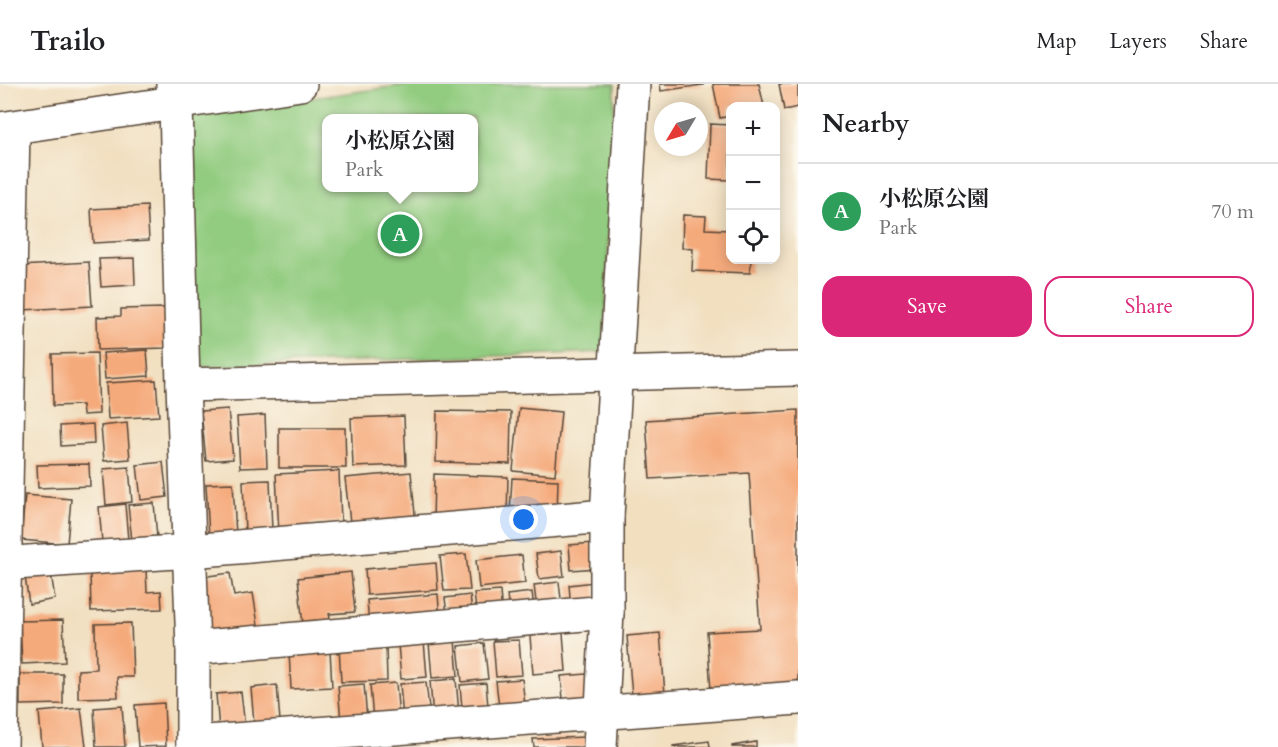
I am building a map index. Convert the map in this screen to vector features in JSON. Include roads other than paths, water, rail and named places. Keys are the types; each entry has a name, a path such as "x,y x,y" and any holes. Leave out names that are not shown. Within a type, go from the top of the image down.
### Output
{"street":[{"path":"1,747 7,129 174,94 300,84"},
{"path":"600,747 607,612 607,516 633,84"},
{"path":"174,94 193,648 193,745 798,698"},
{"path":"183,384 798,369"},
{"path":"3,564 190,551 607,516"},
{"path":"193,648 607,612"}],"place":[{"name":"小松原公園","path":"400,234"}]}
